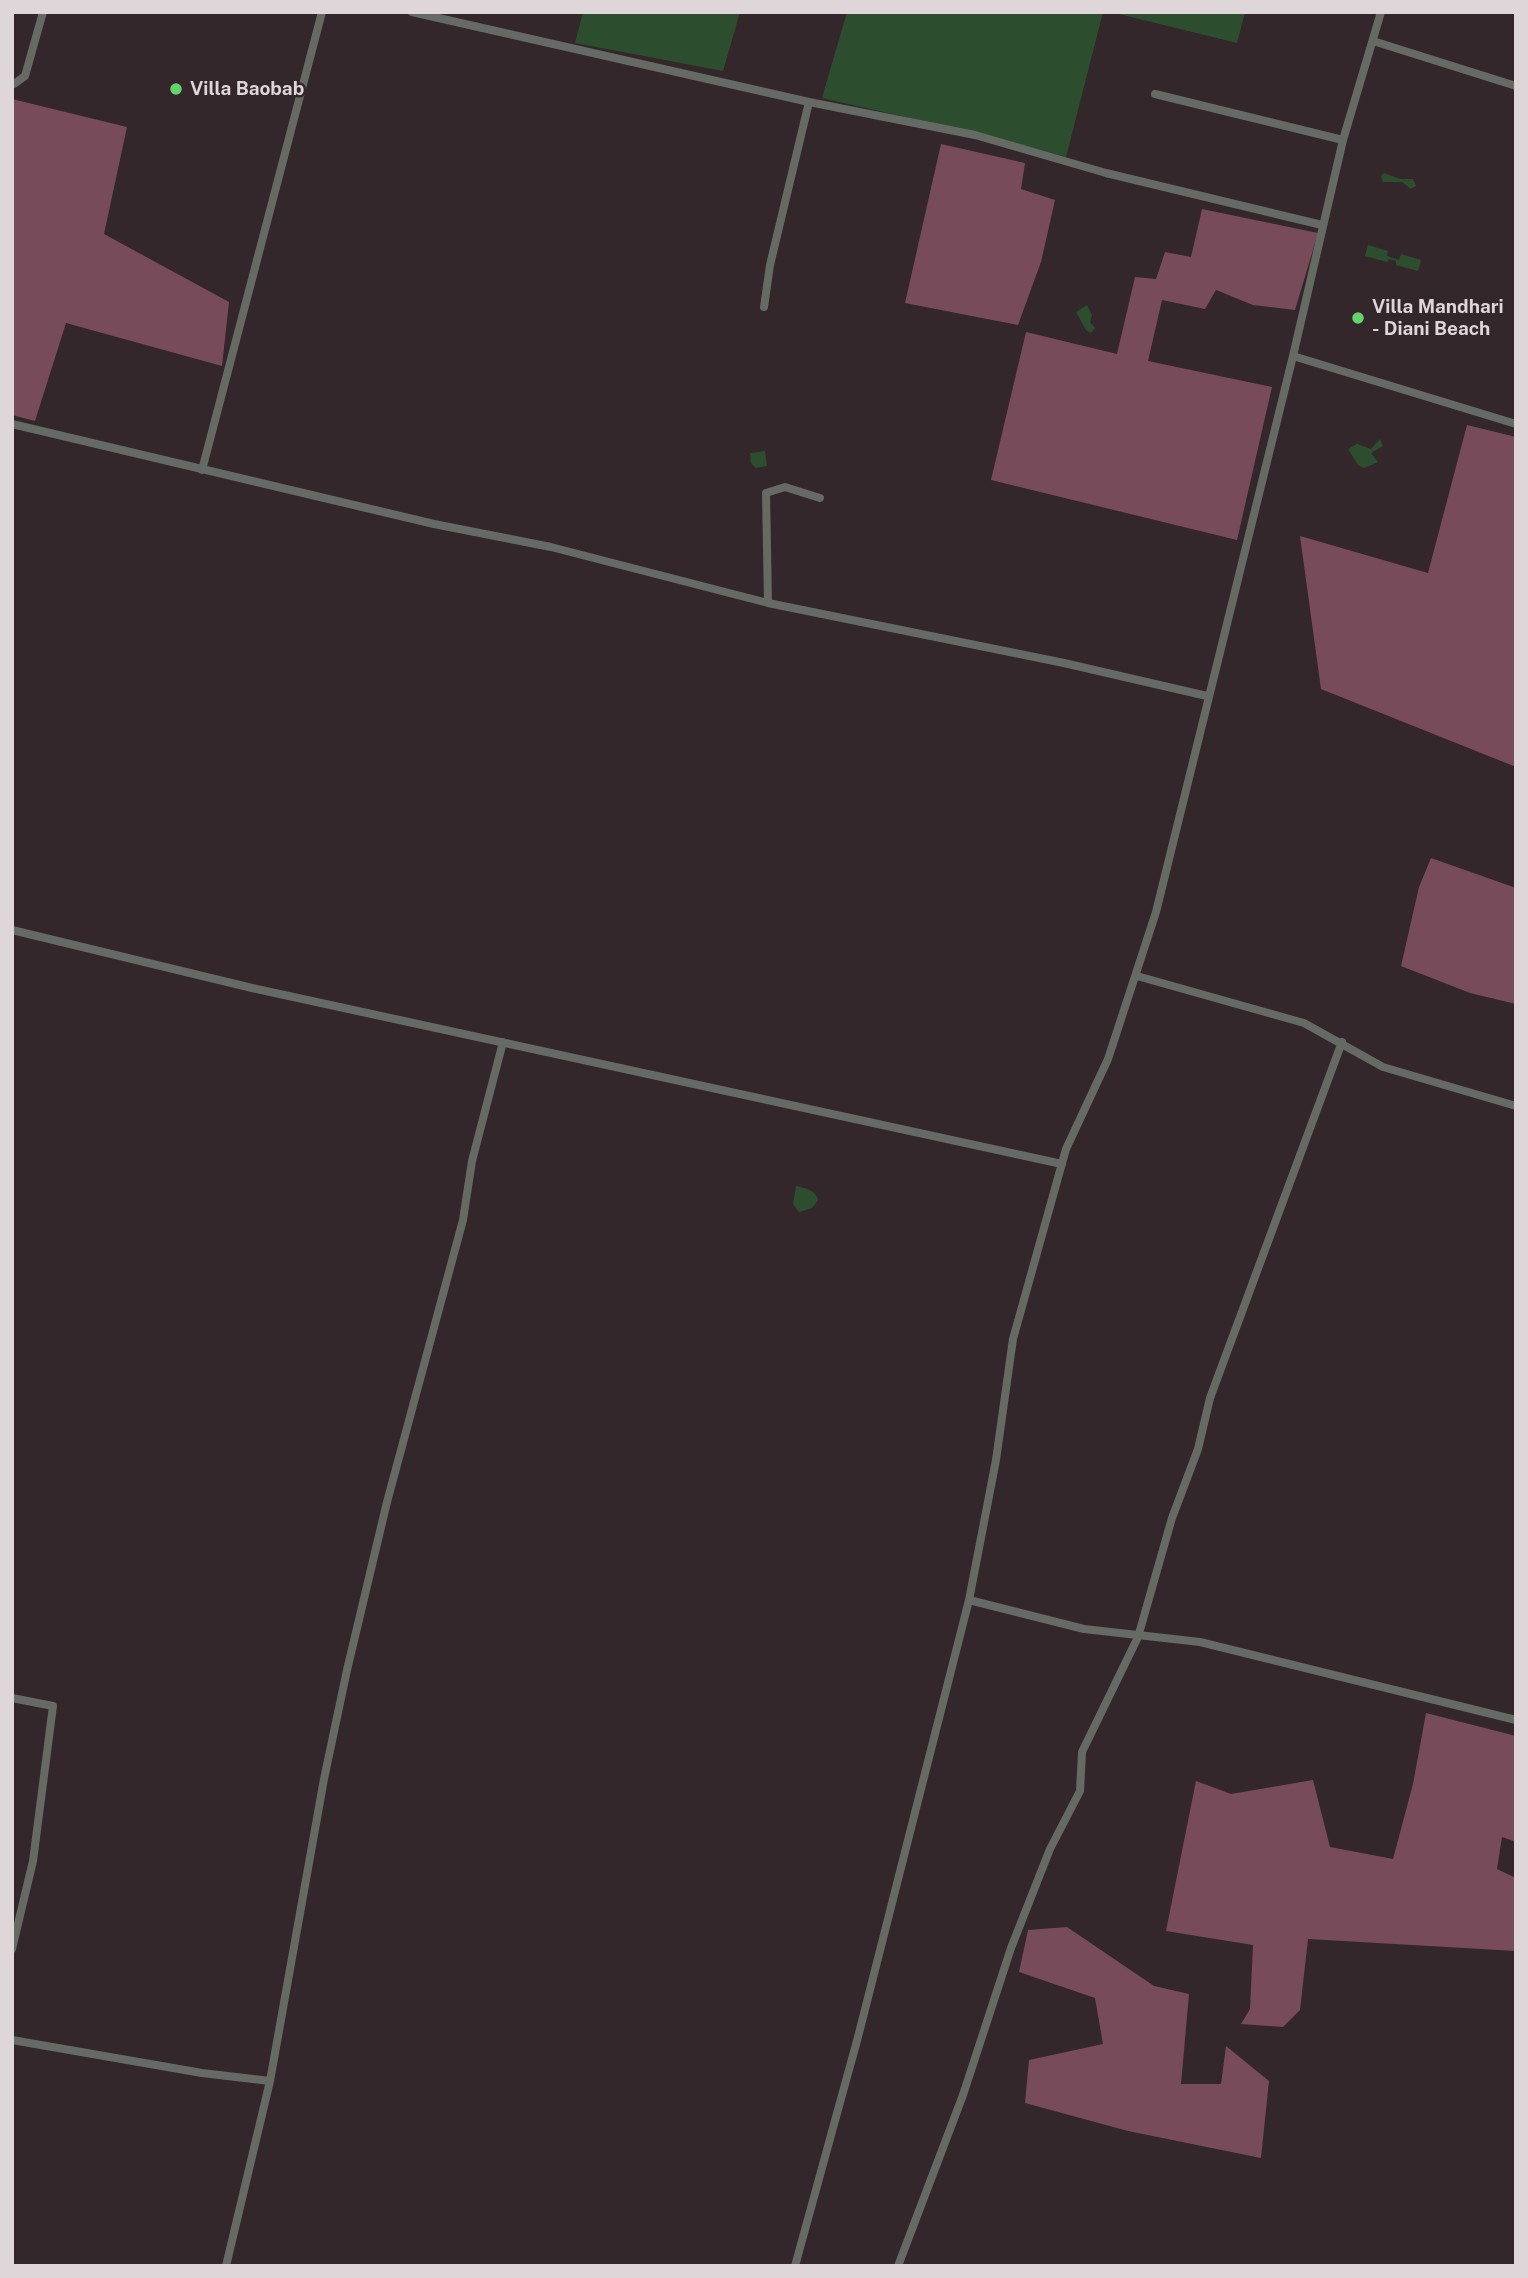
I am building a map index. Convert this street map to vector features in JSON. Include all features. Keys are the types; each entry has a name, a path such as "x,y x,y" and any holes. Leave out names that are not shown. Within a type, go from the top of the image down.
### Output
{"street":[{"path":"13,84 25,76 43,12"},
{"path":"202,470 322,12"},
{"path":"412,12 809,102 975,135 1107,173 1322,225"},
{"path":"795,2266 861,2024 970,1600 996,1460 1013,1339 1062,1164 1108,1059 1156,912 1207,696 1293,356 1343,140 1381,12"},
{"path":"1373,41 1516,86"},
{"path":"1155,94 1343,140"},
{"path":"764,307 770,265 809,102"},
{"path":"1293,356 1516,424"},
{"path":"12,424 202,470 327,496 434,524 551,547 768,603 1064,663 1207,696"},
{"path":"768,603 766,492 785,487 820,498"},
{"path":"12,930 252,988 1062,1164"},
{"path":"1137,976 1304,1023 1383,1067 1516,1106"},
{"path":"226,2266 270,2081 324,1779 347,1670 387,1502 463,1220 472,1161 503,1042"},
{"path":"898,2266 962,2095 1011,1948 1050,1849 1080,1791 1082,1752 1138,1637 1172,1518 1198,1449 1210,1398 1342,1042"},
{"path":"970,1600 1084,1629 1200,1642 1516,1720"},
{"path":"12,1698 53,1706 33,1861 12,1950"},
{"path":"12,2040 202,2073 270,2081"}],"shaded area":[{"path":"583,12 740,12 723,71 575,43"},
{"path":"847,12 1103,12 1066,157 980,134 822,98"},
{"path":"1111,12 1245,12 1237,43"},
{"path":"12,99 127,127 104,234 229,302 222,366 66,323 35,421 12,415"},
{"path":"941,144 1025,163 1021,189 1055,200 1041,262 1018,325 905,303"},
{"path":"1384,173 1400,179 1413,179 1416,186 1411,189 1402,182 1383,182 1381,176"},
{"path":"1202,209 1318,233 1295,310 1253,305 1216,290 1205,309 1162,300 1148,361 1272,387 1237,540 991,480 1026,332 1117,354 1135,277 1156,279 1165,252 1191,257"},
{"path":"1368,245 1388,251 1387,256 1399,260 1401,254 1421,260 1418,271 1396,265 1396,261 1389,259 1387,262 1365,256"},
{"path":"1087,305 1092,315 1090,322 1095,328 1091,333 1086,330 1076,312"},
{"path":"1467,425 1516,437 1516,767 1321,689 1300,536 1428,573"},
{"path":"1380,439 1383,446 1371,453 1378,462 1364,468 1358,465 1348,449 1357,444 1371,449"},
{"path":"765,451 767,466 756,468 751,463 750,453"},
{"path":"1431,858 1516,888 1516,1004 1470,993 1401,966 1419,887"},
{"path":"796,1186 815,1194 818,1200 812,1208 799,1212 793,1204"},
{"path":"1426,1713 1516,1736 1516,1842 1502,1837 1497,1869 1516,1878 1516,1951 1308,1939 1300,2010 1283,2027 1241,2024 1250,2009 1253,1945 1166,1931 1196,1781 1231,1794 1313,1780 1330,1847 1393,1859 1413,1784"},
{"path":"1067,1927 1154,1986 1189,1994 1181,2084 1221,2084 1226,2046 1269,2081 1261,2158 1128,2131 1025,2103 1029,2060 1103,2044 1095,1998 1019,1972 1028,1930"}],"place":[{"name":"Villa Baobab","path":"176,89"},
{"name":"Villa Mandhari - Diani Beach","path":"1358,318"}]}
